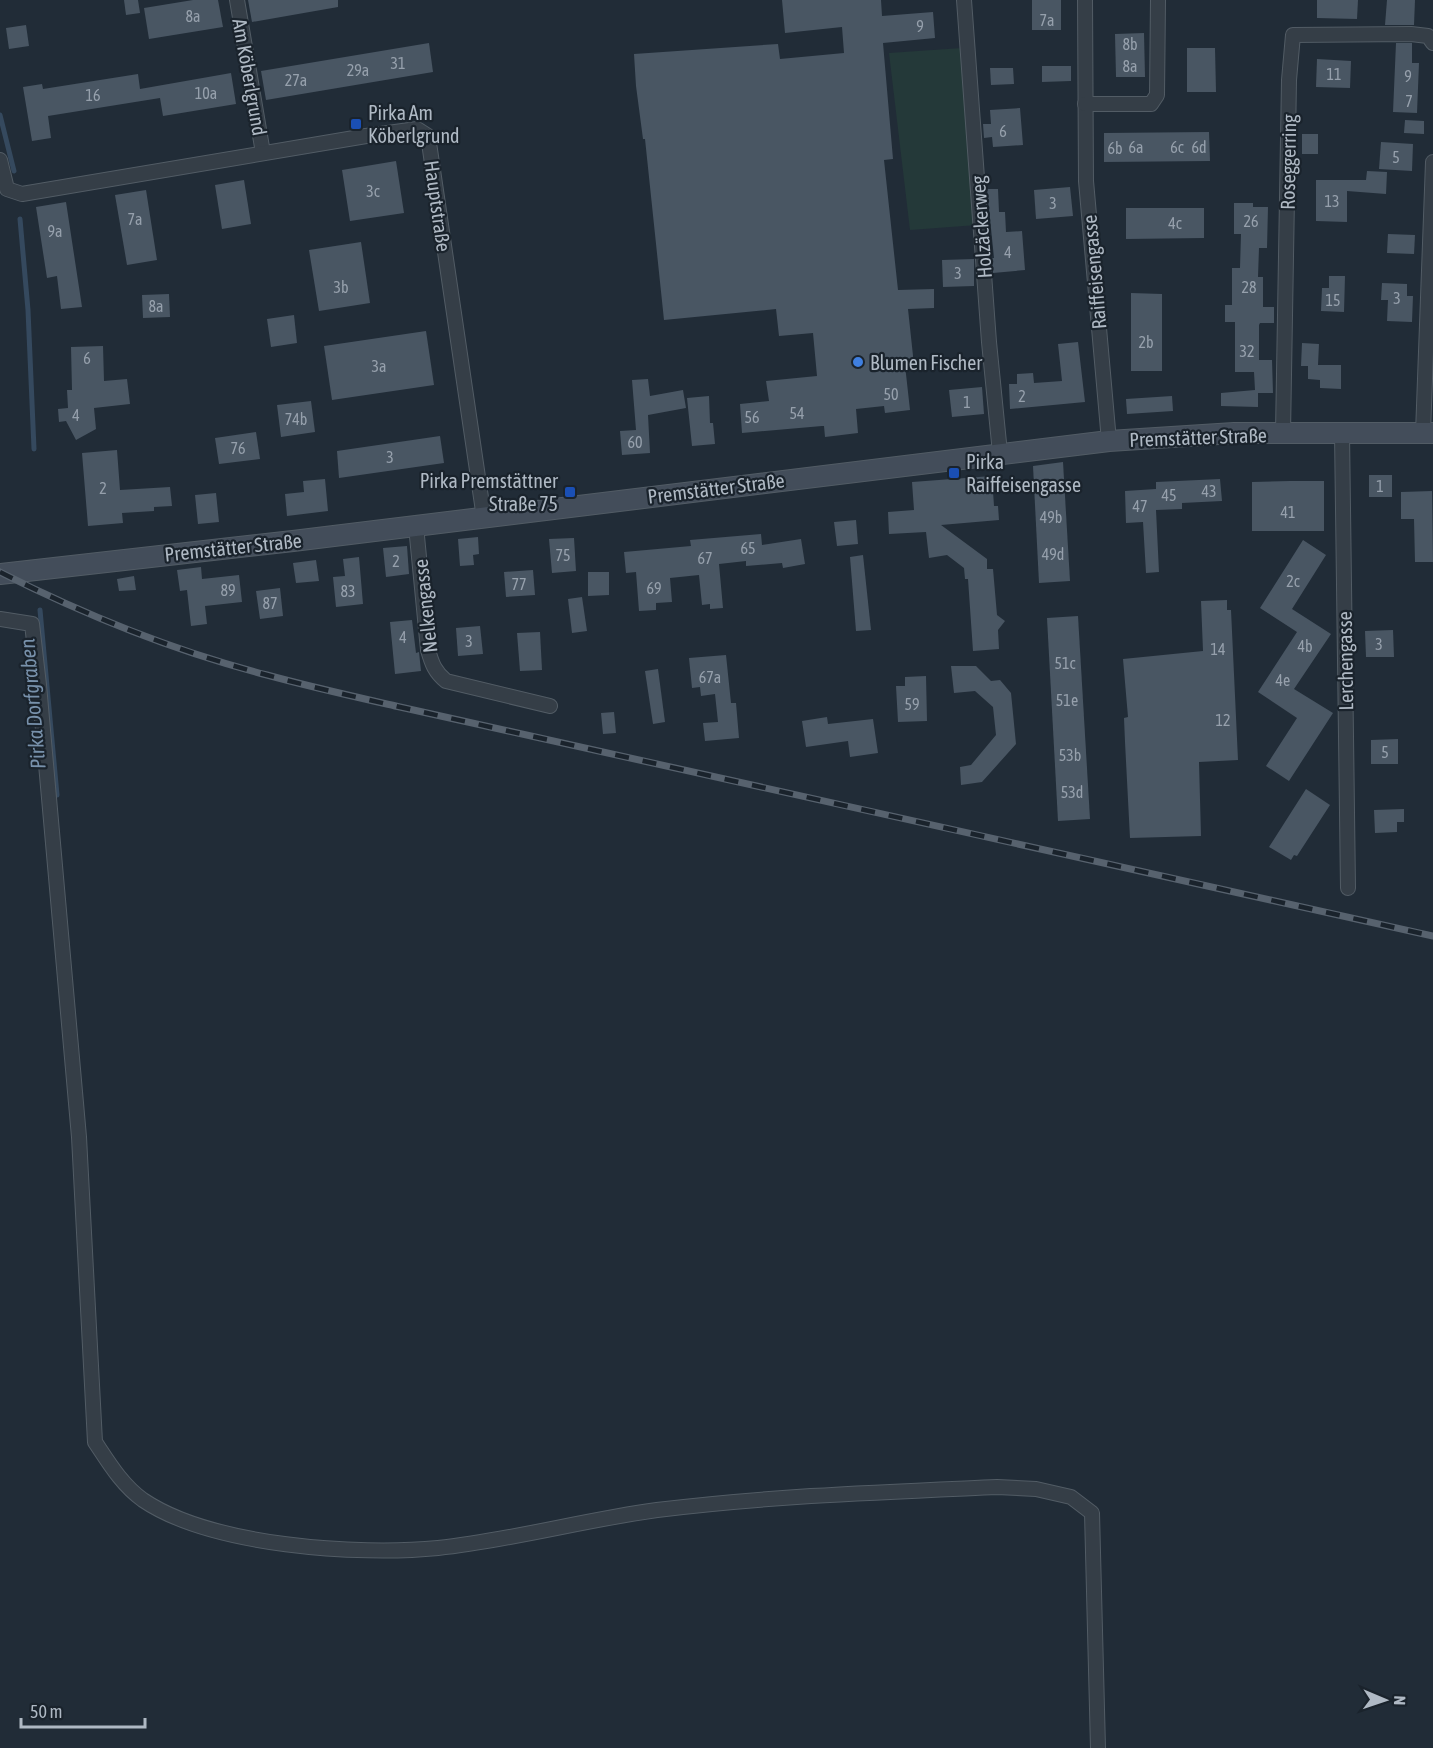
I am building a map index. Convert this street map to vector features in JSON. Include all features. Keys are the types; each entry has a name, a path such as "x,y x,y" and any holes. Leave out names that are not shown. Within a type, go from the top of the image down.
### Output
{"main road":[{"name":"Premstätter Straße","path":"0,574 483,518 1109,441 1234,433 1428,433"}],"street":[{"name":"Am Köberlgrund","path":"237,0 263,153"},
{"name":"Holzäckerweg","path":"964,0 989,342 1000,453"},
{"name":"Raiffeisengasse","path":"1085,0 1086,181 1109,441"},
{"path":"1085,104 1151,104 1157,95 1158,0"},
{"name":"Roseggerring","path":"1283,433 1289,80 1293,35 1411,34 1428,36 1433,43"},
{"name":"Hauptstraße","path":"0,160 8,189 22,194 417,129 428,136 483,518"},
{"path":"1428,433 1433,162"},
{"name":"Lerchengasse","path":"1342,433 1348,888"},
{"name":"Nelkengasse","path":"416,526 428,650 432,665 438,675 446,681 550,706"},
{"path":"0,619 32,624 79,1137 95,1442 121,1480 142,1499 194,1524 264,1541 355,1549 438,1548 655,1511 756,1500 997,1486 1036,1489 1071,1497 1092,1513 1098,1748"}],"green space":[{"path":"962,48 977,225 910,230 889,53"}],"building":[{"path":"124,0 138,0 140,13 126,15"},
{"path":"193,0 218,0 223,27 149,39 144,8"},
{"path":"248,0 338,0 338,7 252,22"},
{"path":"782,0 881,0 882,16 933,12 935,38 883,43 893,159 884,160 898,290 934,289 934,308 908,309 914,365 905,365 910,410 885,413 884,406 856,409 858,433 825,437 824,426 822,426 742,433 740,404 769,401 766,381 817,376 813,333 779,336 776,309 664,320 634,54 778,44 780,59 844,53 842,27 785,33"},
{"path":"1032,0 1061,0 1061,30 1032,30"},
{"path":"1317,0 1358,0 1357,19 1317,18"},
{"path":"1387,0 1415,0 1414,25 1385,25"},
{"path":"26,25 29,46 9,49 6,28"},
{"path":"1144,33 1145,77 1116,77 1115,34"},
{"path":"429,43 433,72 266,100 261,71"},
{"path":"1396,43 1412,43 1412,63 1419,63 1417,113 1393,112"},
{"path":"1187,48 1215,48 1216,92 1187,92"},
{"path":"1317,59 1351,61 1350,88 1316,87"},
{"path":"1042,66 1071,66 1071,81 1042,82"},
{"path":"990,68 1013,68 1014,84 991,85"},
{"path":"231,73 236,104 163,116 160,98 48,116 51,138 32,141 23,87 42,84 43,89 138,74 140,89"},
{"path":"1020,108 1023,145 993,147 992,137 984,138 983,124 991,124 990,110"},
{"path":"1405,120 1424,121 1424,134 1404,133"},
{"path":"1209,132 1210,161 1104,162 1104,133"},
{"path":"1302,134 1318,134 1318,154 1302,154"},
{"path":"1381,142 1413,144 1412,171 1379,169"},
{"path":"396,161 404,213 350,221 342,170"},
{"path":"1367,171 1387,172 1386,194 1347,191 1347,222 1316,221 1316,180 1366,180"},
{"path":"244,180 251,224 222,229 215,185"},
{"path":"1070,187 1073,216 1036,219 1034,190"},
{"path":"987,189 998,189 999,212 1005,212 1006,232 1022,231 1025,270 993,273 992,258 994,258"},
{"path":"146,190 157,260 127,265 115,195"},
{"path":"66,202 82,307 61,309 57,276 47,278 36,207"},
{"path":"1234,203 1253,203 1253,207 1268,207 1267,248 1259,248 1258,277 1263,277 1263,307 1274,307 1274,323 1260,323 1259,325 1259,360 1272,360 1273,393 1258,393 1258,407 1221,406 1221,393 1255,390 1254,372 1235,372 1235,322 1225,322 1225,305 1232,305 1232,268 1240,268 1241,234 1234,234"},
{"path":"1126,208 1204,208 1204,238 1126,239"},
{"path":"1388,234 1415,235 1414,254 1387,253"},
{"path":"361,242 370,303 319,311 309,250"},
{"path":"974,259 974,286 943,287 942,260"},
{"path":"1329,276 1345,276 1344,312 1321,311 1322,288 1329,288"},
{"path":"1382,283 1407,284 1407,296 1413,296 1412,322 1387,321 1388,300 1381,300"},
{"path":"1131,293 1162,294 1162,371 1131,371"},
{"path":"169,294 170,317 143,318 142,295"},
{"path":"294,315 297,343 271,347 267,319"},
{"path":"426,331 434,385 332,400 324,346"},
{"path":"1078,342 1085,402 1010,409 1009,384 1017,384 1017,374 1033,373 1034,383 1062,381 1058,344"},
{"path":"1302,343 1319,344 1318,365 1341,365 1341,389 1320,388 1320,380 1308,379 1308,366 1301,366"},
{"path":"103,346 104,381 127,379 130,404 94,408 96,429 76,440 66,421 59,422 58,409 68,408 67,390 72,390 71,347"},
{"path":"648,379 650,396 683,390 686,408 648,415 650,453 622,455 620,431 636,430 632,380"},
{"path":"982,387 984,414 952,417 949,390"},
{"path":"709,396 710,423 713,423 715,444 692,446 687,398"},
{"path":"1172,396 1173,411 1127,414 1126,399"},
{"path":"311,401 315,432 281,437 277,405"},
{"path":"256,432 260,459 219,464 215,438"},
{"path":"440,436 444,463 339,478 337,451"},
{"path":"117,450 120,490 170,487 172,506 154,507 154,511 122,513 123,523 88,526 82,453"},
{"path":"1063,462 1070,581 1039,583 1033,466"},
{"path":"1369,475 1392,475 1392,497 1369,497"},
{"path":"992,476 994,506 998,506 999,520 941,525 987,559 987,569 993,569 997,615 1005,621 998,630 999,649 973,651 968,579 965,579 964,568 947,555 929,558 926,532 889,534 888,512 914,510 912,482"},
{"path":"325,479 328,511 287,516 285,494 304,492 303,481"},
{"path":"1220,479 1222,501 1182,503 1182,509 1156,510 1159,572 1146,573 1143,522 1126,523 1125,491 1156,489 1156,482"},
{"path":"1324,481 1324,531 1252,531 1252,482"},
{"path":"1432,491 1433,562 1415,562 1414,519 1401,519 1401,492"},
{"path":"216,493 219,522 198,524 195,495"},
{"path":"856,520 858,544 837,546 834,522"},
{"path":"761,534 762,545 801,539 805,564 783,568 782,563 746,566 746,561 719,564 723,608 710,609 710,604 702,605 699,575 670,578 672,602 656,603 656,610 639,611 636,572 626,573 624,552 691,546 690,540"},
{"path":"478,537 479,554 473,555 474,565 460,566 458,539"},
{"path":"574,538 576,571 552,573 549,539"},
{"path":"1303,540 1326,555 1292,609 1331,634 1294,689 1333,713 1289,781 1266,766 1297,718 1258,692 1297,632 1260,608"},
{"path":"407,546 409,574 386,577 383,548"},
{"path":"863,555 871,630 856,631 850,557"},
{"path":"359,557 363,604 336,607 333,577 345,576 343,559"},
{"path":"316,560 319,581 296,583 293,563"},
{"path":"201,567 202,579 239,575 242,602 205,606 207,624 191,626 187,590 180,591 177,570"},
{"path":"533,570 535,595 506,597 504,572"},
{"path":"588,572 609,572 609,595 588,596"},
{"path":"134,576 136,590 119,591 117,579"},
{"path":"280,588 283,616 260,619 256,591"},
{"path":"582,597 587,631 572,633 568,599"},
{"path":"1227,600 1227,610 1231,610 1238,760 1199,762 1201,836 1130,838 1124,718 1128,717 1123,659 1203,651 1201,601"},
{"path":"1078,616 1090,819 1058,821 1047,618"},
{"path":"412,620 421,671 395,674 390,622"},
{"path":"480,626 483,654 458,656 456,628"},
{"path":"1393,630 1394,657 1366,657 1365,631"},
{"path":"540,632 542,670 520,671 517,633"},
{"path":"726,655 731,703 736,703 739,738 705,741 703,723 718,722 715,694 701,696 700,687 692,688 689,658"},
{"path":"951,666 976,666 991,681 1000,680 1011,693 1016,744 982,782 961,785 960,767 971,765 996,735 993,707 975,691 954,693"},
{"path":"658,669 665,722 653,724 645,671"},
{"path":"926,676 927,721 898,722 896,686 905,686 905,677"},
{"path":"614,712 616,733 603,734 601,713"},
{"path":"827,717 828,724 873,719 878,753 850,757 848,741 806,747 802,721"},
{"path":"1398,739 1398,764 1371,764 1371,740"},
{"path":"1306,789 1330,805 1297,856 1294,855 1291,860 1269,847"},
{"path":"1404,809 1404,822 1397,822 1397,832 1375,833 1374,810"}],"waterway":[{"name":"Pirka Dorfgraben","path":"0,115 14,171"},
{"name":"Pirka Dorfgraben","path":"20,219 28,310 34,449"},
{"name":"Pirka Dorfgraben","path":"40,610 57,795"}],"railway":[{"path":"0,572 131,631 198,655 300,684 1433,936"}],"place":[{"name":"Pirka Am Köberlgrund","path":"356,124"},
{"name":"Blumen Fischer","path":"858,362"},
{"name":"Pirka Raiffeisengasse","path":"954,473"},
{"name":"Pirka Premstättner Straße 75","path":"570,492"}]}
